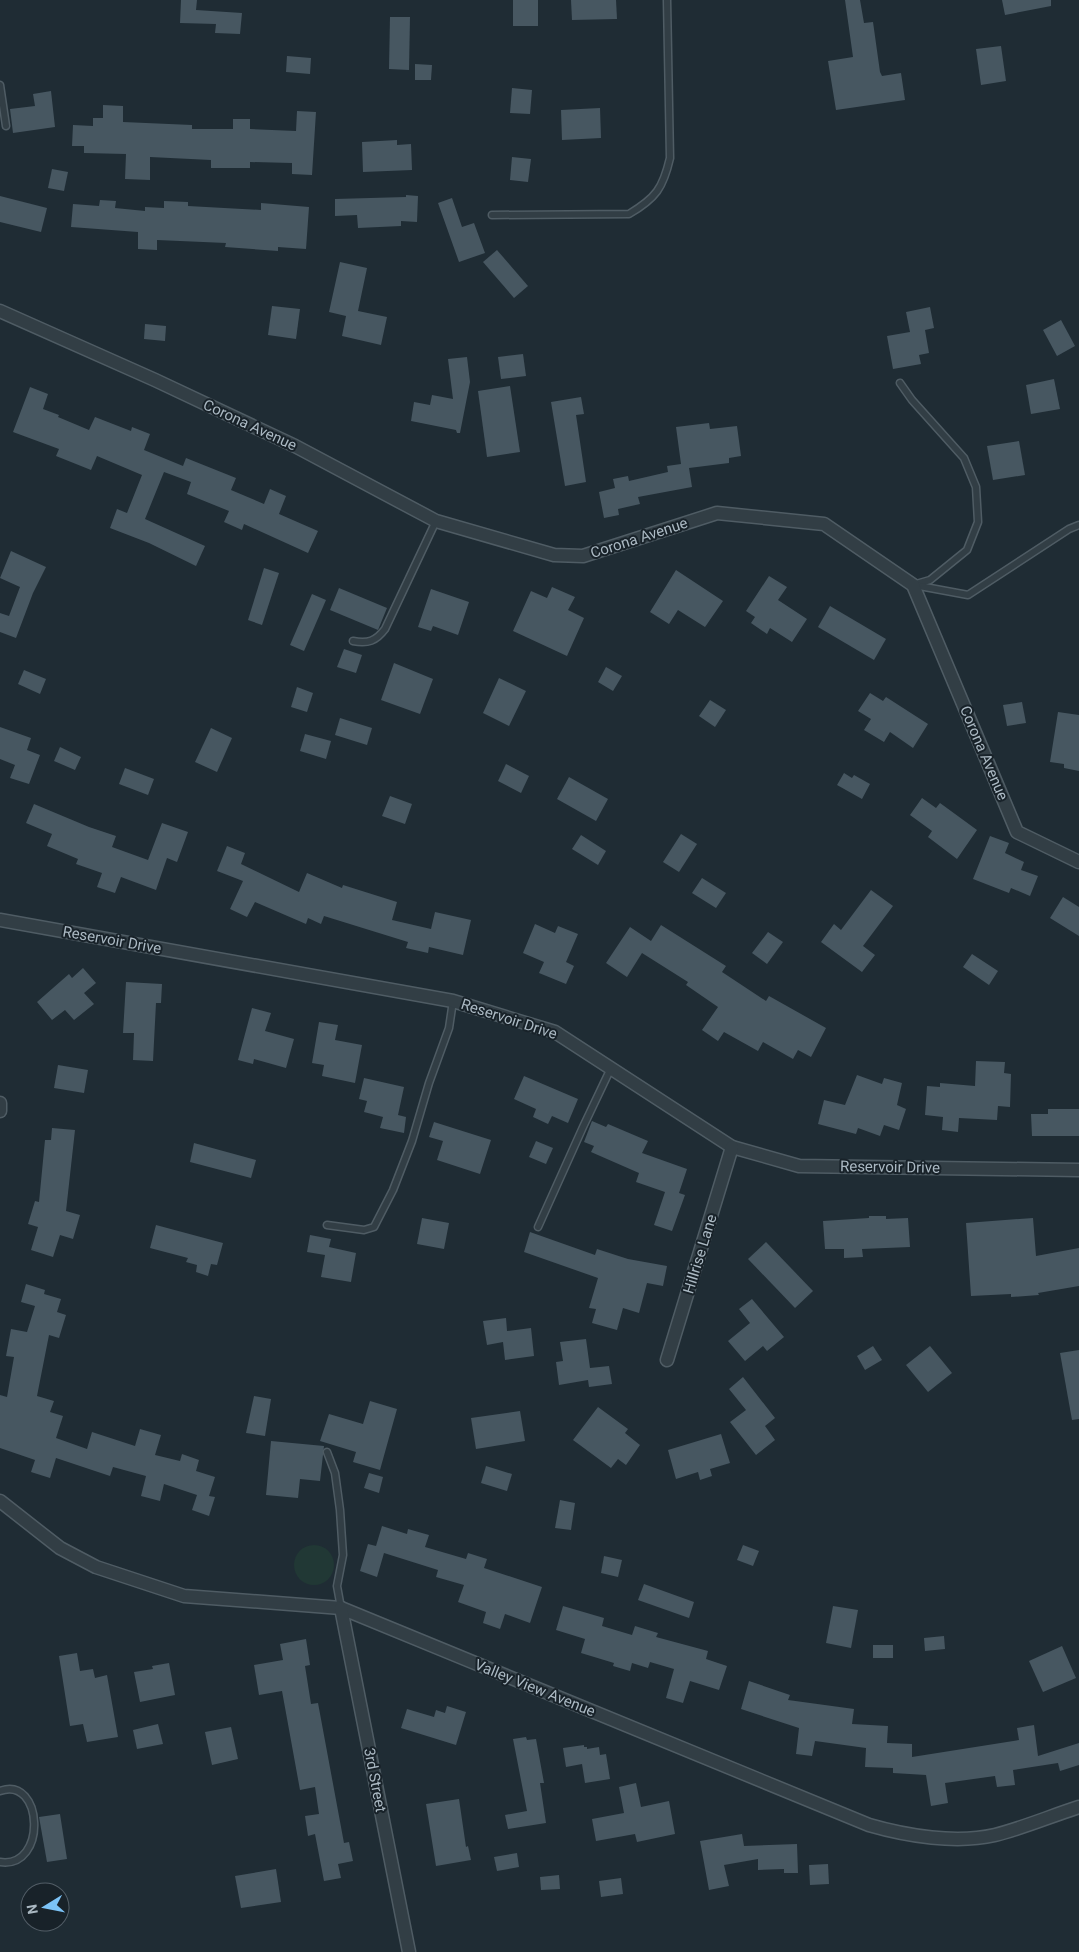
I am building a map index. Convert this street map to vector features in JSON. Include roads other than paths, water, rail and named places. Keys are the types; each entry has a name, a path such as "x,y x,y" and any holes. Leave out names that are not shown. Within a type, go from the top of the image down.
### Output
{"street":[{"name":"Corona Avenue","path":"0,311 295,446 436,521 564,556 583,556 717,513 824,524 913,585 1017,832 1079,862"},
{"name":"Reservoir Drive","path":"0,920 453,1001 555,1032 732,1147 800,1166 1079,1170"},
{"path":"0,1103 0,1111"},
{"name":"Hillrise Lane","path":"668,1360 732,1147"},
{"name":"Valley View Avenue","path":"0,1501 60,1548 96,1567 184,1596 341,1608 877,1828 893,1832 952,1839 994,1835 1079,1807"},
{"name":"3rd Street","path":"341,1608 409,1952"}],"lane":[{"path":"492,215 629,214 657,194 665,179 670,158 667,0"},
{"path":"0,85 6,126"},
{"path":"900,383 912,400 964,458 976,487 978,522 967,550 930,580 913,585"},
{"path":"353,641 372,642 379,638 436,521"},
{"path":"913,585 968,594 1069,529 1079,525"},
{"path":"327,1225 364,1230 374,1227 393,1190 412,1141 429,1083 449,1028 453,1001"},
{"path":"538,1226 582,1127 611,1068"},
{"path":"327,1452 335,1473 340,1510 342,1555 337,1586 341,1608"},
{"path":"0,1790 6,1788 20,1791 29,1800 34,1820 33,1841 25,1854 14,1862 0,1862"}]}
